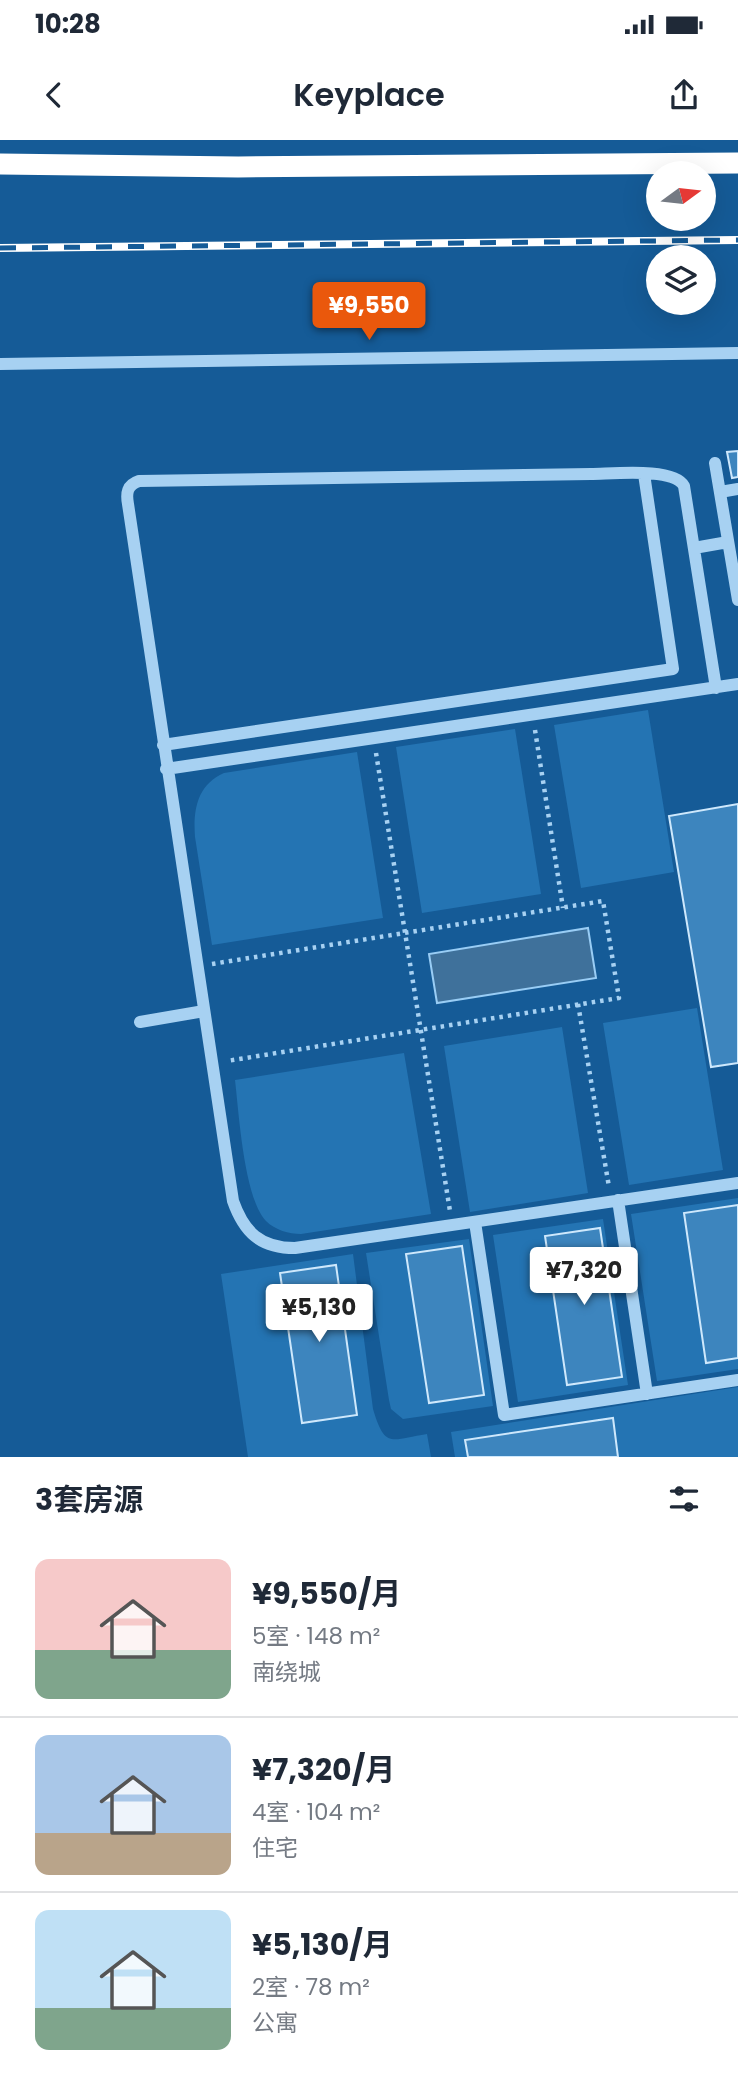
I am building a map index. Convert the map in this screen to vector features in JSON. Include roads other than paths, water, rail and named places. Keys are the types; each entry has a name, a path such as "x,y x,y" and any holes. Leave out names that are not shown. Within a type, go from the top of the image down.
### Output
{"highway":[{"path":"0,164 238,167 738,163"}],"street":[{"path":"0,364 738,353"},
{"path":"715,463 738,600"},
{"path":"163,745 673,669 644,474"},
{"path":"716,688 682,481 664,474 139,481 132,484 126,496 233,1201 247,1229 258,1239 279,1248 295,1248 738,1183"},
{"path":"720,492 738,489"},
{"path":"694,548 728,542"},
{"path":"166,769 738,684"},
{"path":"140,1022 204,1011"},
{"path":"615,1201 647,1394"},
{"path":"475,1222 504,1415 738,1380"}],"railway":[{"path":"0,248 738,240"}]}
